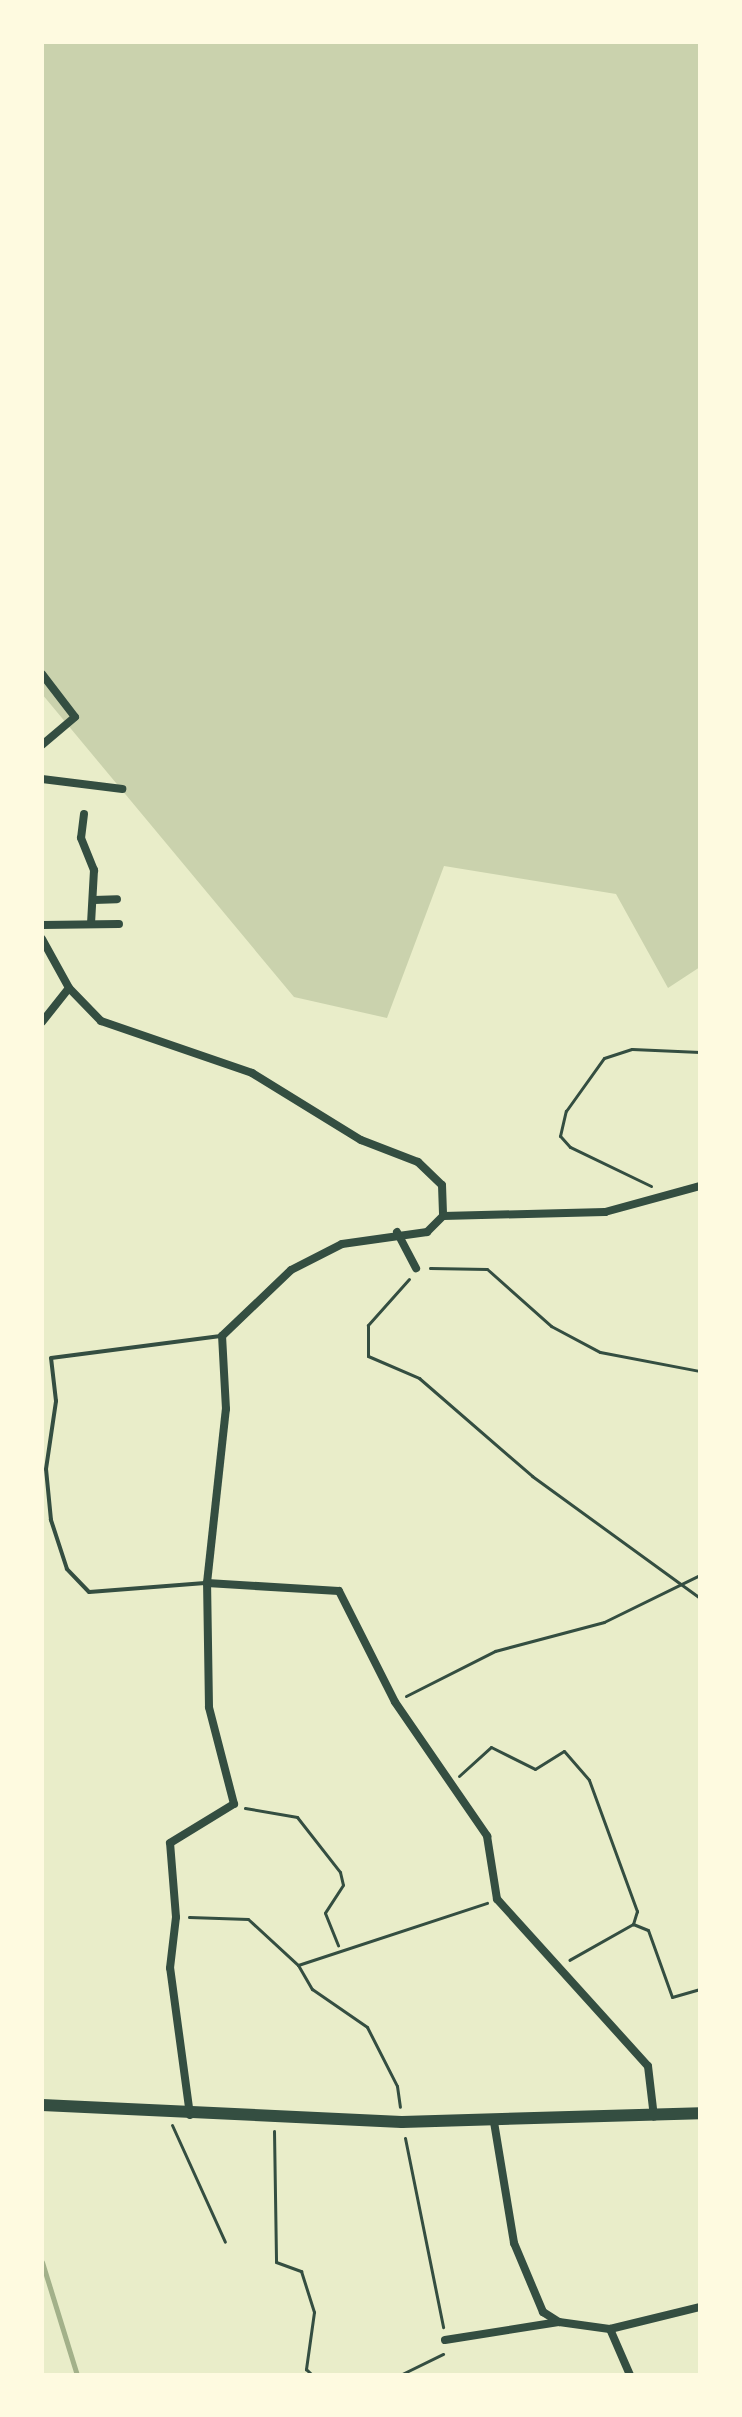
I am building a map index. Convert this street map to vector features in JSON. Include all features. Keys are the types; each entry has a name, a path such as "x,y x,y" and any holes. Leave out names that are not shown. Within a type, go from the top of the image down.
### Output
{"main road":[{"path":"42,2105 274,2120 402,2122 654,2118 700,2113"}],"street":[{"path":"42,674 75,717 42,745"},
{"path":"42,779 122,789"},
{"path":"84,814 94,900 91,924"},
{"path":"94,900 117,899"},
{"path":"42,925 119,924"},
{"path":"42,939 69,988 101,1021 252,1073 361,1140 418,1162 442,1185 443,1216"},
{"path":"42,1022 69,988"},
{"path":"190,2115 170,1968 176,1917 170,1843 234,1804 209,1707 207,1583 223,1475 222,1336 291,1270 342,1244 397,1232 427,1232 443,1216 605,1212 662,1191 700,1186"},
{"path":"397,1232 416,1268"},
{"path":"207,1583 339,1591 395,1702 447,1786 487,1836 497,1899 648,2066 654,2118"},
{"path":"494,2122 514,2243 543,2312 559,2322"},
{"path":"445,2340 559,2322 610,2329 700,2307"},
{"path":"610,2329 630,2375"}],"lane":[{"path":"207,1583 89,1592 67,1569 51,1520 46,1469 56,1401 51,1358 222,1336"}],"path":[{"path":"662,1191 570,1147 560,1136 566,1111 604,1058 632,1049 700,1052"},
{"path":"700,1371 600,1352 551,1326 487,1269 416,1268 368,1325 368,1356 419,1378 532,1476 700,1598"},
{"path":"395,1702 495,1651 604,1622 700,1575"},
{"path":"447,1786 491,1747 507,1749 535,1769 564,1751 589,1780 629,1878 633,1924"},
{"path":"234,1804 297,1817 340,1872 343,1885 325,1913 338,1946"},
{"path":"298,1965 338,1946 409,1934 497,1899"},
{"path":"176,1917 248,1919 298,1965 312,1989 367,2027 397,2086 445,2340 442,2356 400,2375"},
{"path":"559,1966 633,1924"},
{"path":"633,1924 648,1930 672,1997 700,1989"},
{"path":"170,2114 225,2242"},
{"path":"274,2120 276,2262 301,2271 314,2312 306,2369 312,2375"}],"green space":[{"path":"42,42 700,42 700,967 668,988 616,894 444,866 387,1018 294,997 42,694"}],"waterway":[{"path":"42,2262 77,2375"}]}
